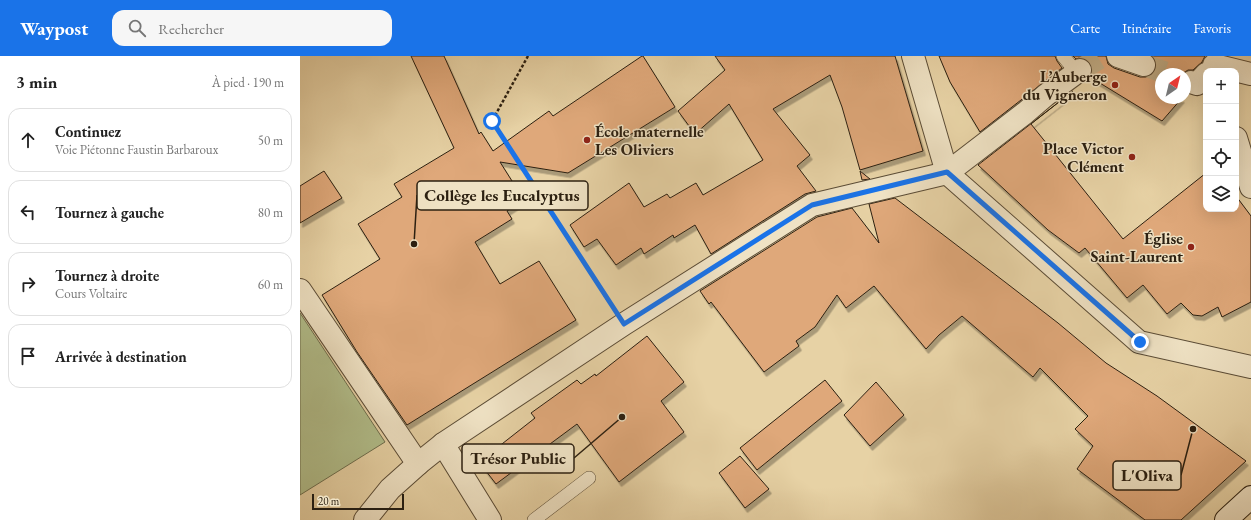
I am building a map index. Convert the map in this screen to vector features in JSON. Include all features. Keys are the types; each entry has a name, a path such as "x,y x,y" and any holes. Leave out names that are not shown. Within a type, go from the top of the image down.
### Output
{"street":[{"path":"913,56 947,172 1140,342 1251,366"},
{"path":"1118,56 1144,65"},
{"path":"365,520 390,489 418,464 444,444 624,324 812,205 947,172 1078,72"},
{"path":"1239,73 1251,74"},
{"path":"1237,140 1251,186"},
{"path":"300,290 418,464"},
{"path":"444,444 490,520"},
{"path":"1226,520 1251,498"}],"lane":[{"path":"1063,56 1078,72"},
{"path":"534,520 589,478"}],"path":[{"path":"528,56 492,121 624,324"}],"green space":[{"path":"300,313 385,442 300,495"}],"building":[{"path":"411,56 444,56 479,134 481,132 493,151 549,111 553,116 642,56 675,107 568,173 500,162 524,200 507,211 512,219 475,242 500,284 539,261 576,320 407,425 357,352 322,295 380,259 358,224 402,197 394,184 454,148"},
{"path":"715,56 895,56 923,151 860,170 842,107 830,75 773,109 810,155 797,166 816,191 805,194 711,254 695,225 674,238 673,235 644,254 641,248 616,265 597,239 584,247 570,225 629,183 644,207 667,194 670,198 696,183 703,195 763,160 729,104 695,134 678,111 725,70"},
{"path":"939,56 1055,56 1062,68 980,132 950,82"},
{"path":"1073,56 1106,56 1108,64 1114,68 1140,77 1146,77 1152,74 1155,70 1155,104 1177,104 1162,121 1090,77 1092,75 1092,69 1090,62 1085,58 1076,59"},
{"path":"1152,56 1205,56 1202,62 1191,70 1191,68 1156,68 1156,62"},
{"path":"1073,91 1031,124 1123,239 1203,175 1203,212 1239,212 1239,200 1251,216 1251,302 1222,317 1218,307 1202,316 1193,315 1181,303 1167,314 1143,285 1127,298 1085,248 1079,253 1048,230 978,165"},
{"path":"324,171 342,198 300,223 300,186"},
{"path":"860,171 870,179 862,180"},
{"path":"895,198 1058,323 1106,363 1157,396 1246,461 1181,520 1145,520 1077,469 1093,446 1075,429 1088,416 1040,368 1033,377 962,316 939,335 926,349 874,286 846,308 837,295 815,327 796,341 799,346 764,372 711,302 709,304 700,291 817,217 852,208 879,243 869,204"},
{"path":"647,336 684,382 661,401 684,432 619,482 577,424 496,484 479,462 535,418 531,413 577,380 581,384 595,374 596,376"},
{"path":"825,380 842,401 757,470 740,448"},
{"path":"876,382 904,415 870,446 844,415"},
{"path":"740,456 769,489 745,508 719,473"}],"tunnel":[{"path":"1080,70 1103,56"},
{"path":"1144,65 1155,69"}],"place":[{"name":"L’Auberge du Vigneron","path":"1115,85"},
{"name":"École maternelle Les Oliviers","path":"587,140"},
{"name":"Place Victor Clément","path":"1132,157"},
{"name":"Collège les Eucalyptus","path":"414,244"},
{"name":"Église Saint-Laurent","path":"1191,247"},
{"name":"Trésor Public","path":"622,417"},
{"name":"L'Oliva","path":"1193,429"}],"route":[{"path":"492,121 624,324 812,205 947,172 1140,342"}]}
